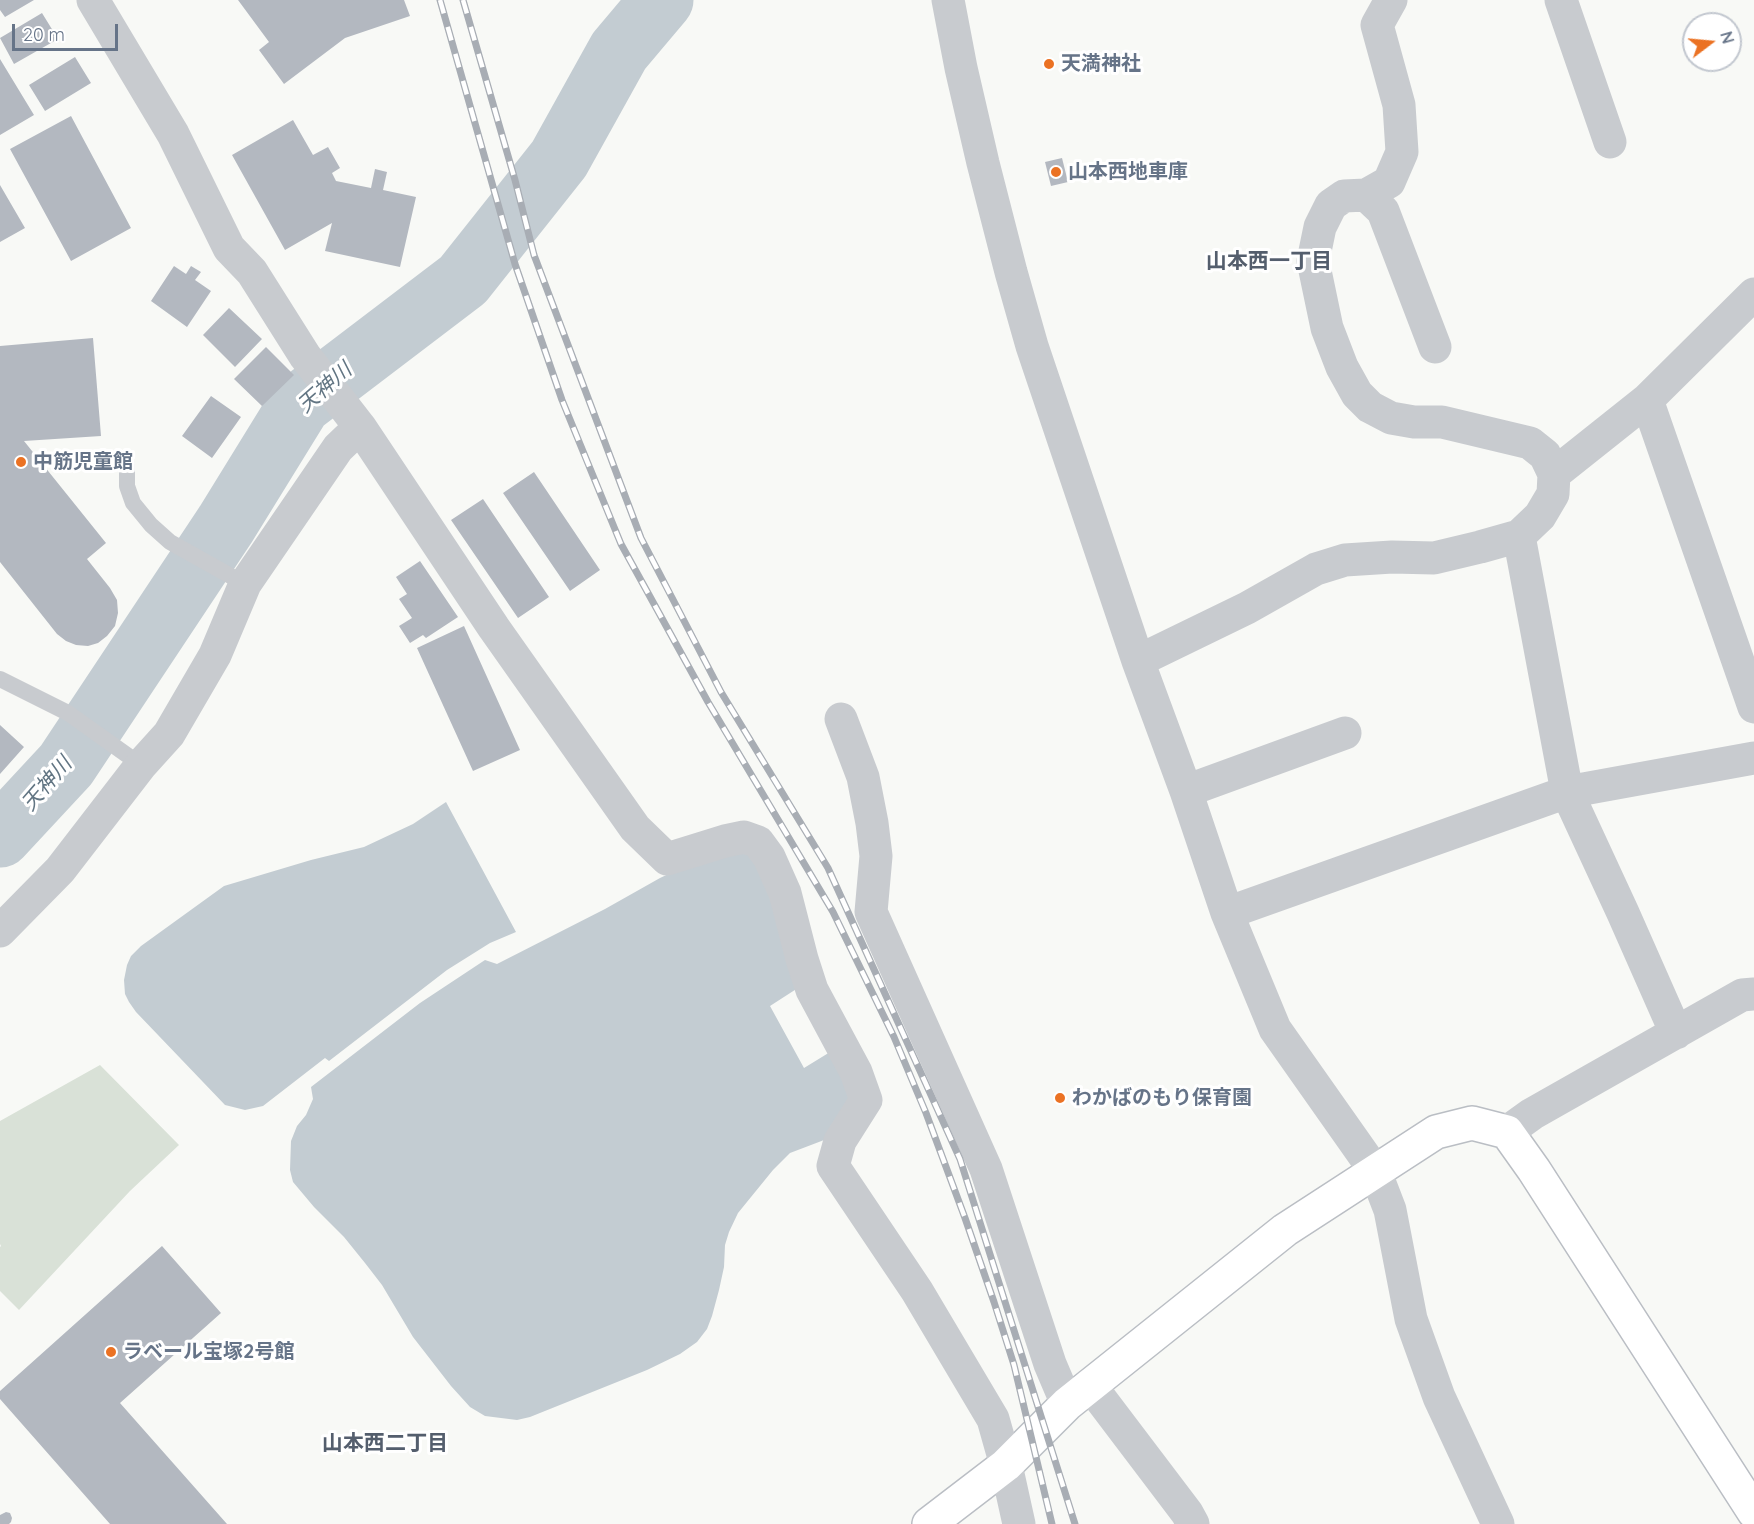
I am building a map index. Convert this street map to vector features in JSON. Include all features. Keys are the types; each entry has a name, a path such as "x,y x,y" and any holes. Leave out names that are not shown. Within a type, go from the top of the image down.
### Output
{"street":[{"path":"93,0 173,134 229,248 252,272 305,356 353,418 494,628 635,828 667,859 744,837 758,842 769,857 785,893 812,990 856,1072 866,1100 840,1141 833,1166 917,1291 993,1419 1019,1524"},
{"path":"948,0 983,163 1032,346 1138,661 1186,791 1227,913 1275,1029 1375,1171 1390,1210 1411,1319 1439,1397 1498,1524"},
{"path":"1138,661 1247,608 1316,569 1345,560 1392,556 1434,558 1480,548 1519,536 1540,516 1553,494 1554,474 1545,455 1530,442 1442,422 1414,422 1391,418 1370,407 1357,394 1342,367 1327,328 1313,261 1320,227 1331,205 1344,196 1366,195 1389,182 1401,152 1399,105 1377,25 1391,0"},
{"path":"1561,0 1611,142"},
{"path":"1366,195 1383,211 1435,347"},
{"path":"1554,474 1647,400 1754,294"},
{"path":"1647,400 1754,707"},
{"path":"0,931 60,870 131,757 169,734 215,655 234,578 338,448 353,418"},
{"path":"1519,536 1567,792 1676,1033"},
{"path":"841,719 863,777 872,823 876,856 871,912 986,1169 1050,1364 1187,1513 1193,1524"},
{"path":"1186,791 1345,733"},
{"path":"1227,913 1567,792 1754,758"},
{"path":"1507,1132 1532,1114 1742,995 1754,994"},
{"path":"929,1524 1006,1465 1079,1395 1285,1230 1436,1132 1472,1123 1507,1132 1534,1170 1754,1512"}],"lane":[{"path":"127,465 127,486 133,503 151,525 170,542 234,578"},
{"path":"0,679 68,713 131,757"}],"shaded area":[{"path":"446,802 516,932 490,943 447,970 329,1061 325,1058 263,1106 245,1110 225,1105 129,1002 125,994 124,980 131,956 141,946 224,886 364,847 413,824"},
{"path":"729,849 758,856 801,986 770,1006 804,1068 835,1049 852,1090 832,1137 790,1153 738,1213 725,1245 724,1267 712,1316 707,1329 697,1342 680,1354 647,1370 530,1417 517,1420 485,1416 470,1407 451,1386 413,1337 382,1285 365,1263 293,1182 290,1170 291,1141 313,1099 311,1087 420,1003 485,960 497,964 660,878 709,855"},
{"path":"100,1065 179,1145 130,1191 19,1310 0,1291 0,1121"}],"building":[{"path":"0,0 34,0 5,17 0,10"},
{"path":"238,0 404,0 410,16 345,38 284,84 259,50 269,42"},
{"path":"42,13 58,39 14,64 0,38"},
{"path":"75,57 91,83 45,111 29,85"},
{"path":"0,59 34,115 0,135"},
{"path":"71,116 131,228 71,261 10,149"},
{"path":"293,120 313,155 328,147 340,168 332,173 336,181 371,188 375,169 387,172 383,190 416,197 400,267 325,251 332,223 285,250 232,155"},
{"name":"山本西地車庫","path":"1062,158 1068,182 1051,186 1045,162"},
{"path":"0,185 25,228 0,242"},
{"path":"174,266 186,274 191,266 201,272 195,280 211,291 187,327 151,301"},
{"path":"229,308 262,339 235,367 203,335"},
{"path":"93,338 101,436 24,441 106,543 87,559 117,600 118,613 115,626 107,636 98,643 88,646 76,645 57,634 0,562 0,346"},
{"path":"266,347 294,375 262,406 234,379"},
{"path":"211,396 241,417 212,458 182,436"},
{"path":"534,472 600,570 570,591 503,493"},
{"path":"483,499 549,597 518,618 451,520"},
{"path":"420,561 458,617 426,638 423,635 410,643 399,626 412,618 399,599 407,594 396,577"},
{"path":"464,626 520,750 473,771 417,648"},
{"path":"0,725 24,747 0,774"},
{"name":"ラベール宝塚2号館","path":"162,1246 221,1313 120,1403 227,1524 110,1524 0,1399 0,1391"},
{"path":"10,1513 11,1522 0,1524 0,1515"}],"waterway":[{"name":"天神川","path":"0,836 66,765 226,524 300,404 463,280 559,159 619,51 662,0"}],"railway":[{"path":"440,0 515,264 562,400 621,544 708,702 833,912 894,1037 926,1113 965,1218 1014,1365 1052,1524"},
{"path":"463,0 515,180 534,255 641,538 721,692 828,868 960,1159 1075,1524"}],"place":[{"name":"天満神社","path":"1049,64"},
{"name":"山本西地車庫","path":"1056,172"},
{"name":"中筋児童館","path":"21,462"},
{"name":"わかばのもり保育園","path":"1060,1098"},
{"name":"ラベール宝塚2号館","path":"111,1352"}],"district":[{"name":"山本西一丁目","path":"1269,262"},
{"name":"山本西二丁目","path":"385,1444"}]}
